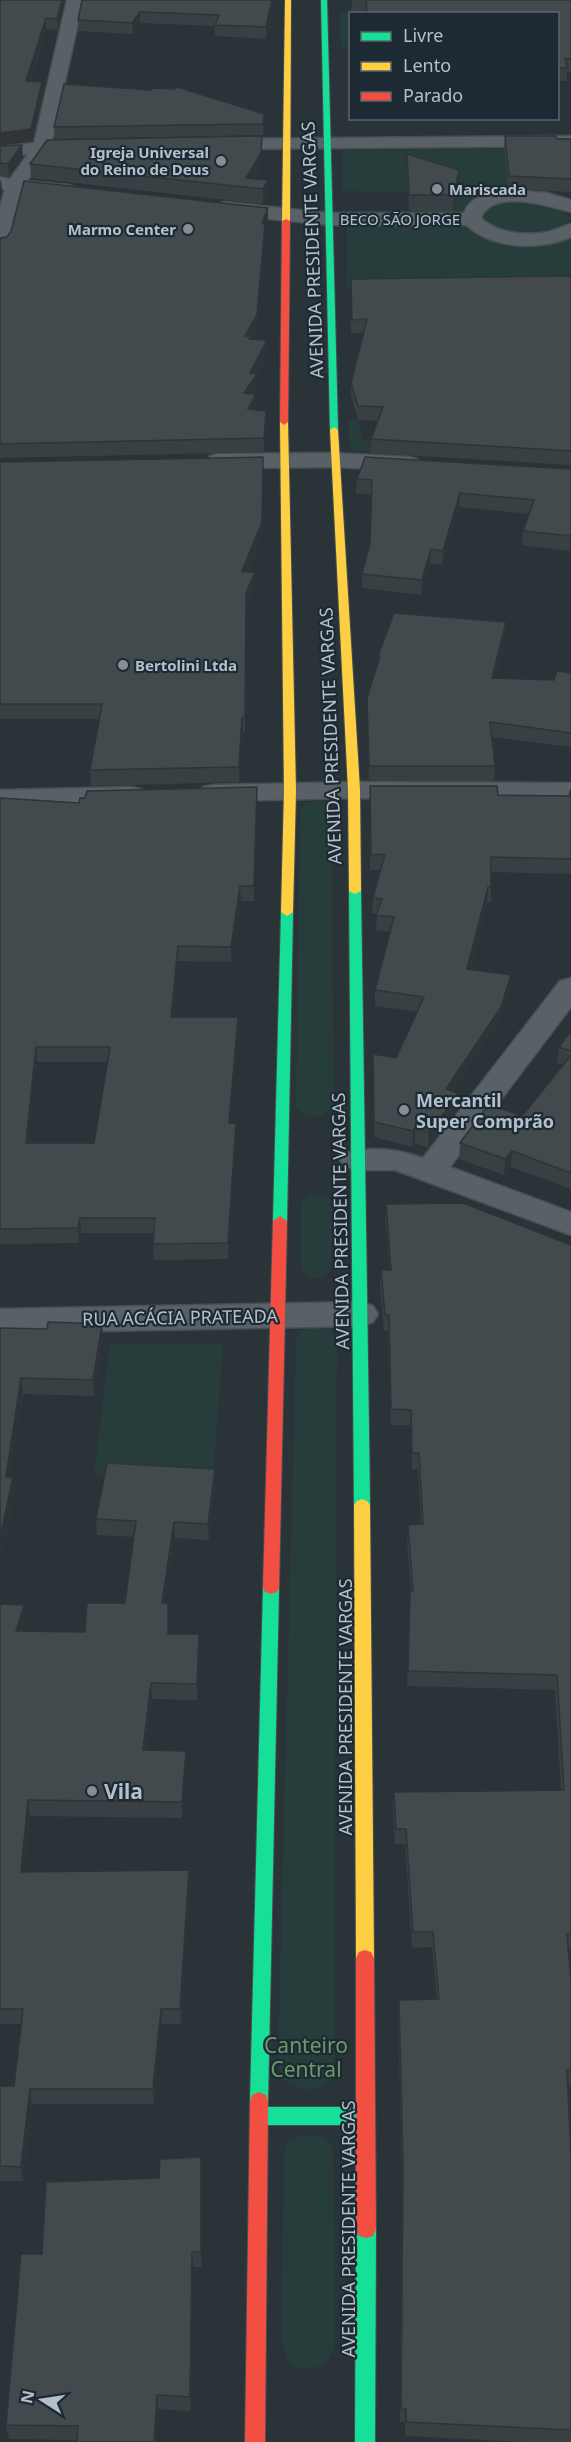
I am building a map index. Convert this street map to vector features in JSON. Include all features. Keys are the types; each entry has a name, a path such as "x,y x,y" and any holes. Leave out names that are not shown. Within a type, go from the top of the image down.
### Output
{"street":[{"path":"0,243 7,184 42,147 75,0"},
{"name":"AVENIDA PRESIDENTE VARGAS","path":"255,2442 259,2116 290,791 284,459 288,0"},
{"name":"AVENIDA PRESIDENTE VARGAS","path":"324,0 326,142 334,307 334,460 354,790 356,1160 361,1314 366,2442"},
{"path":"201,144 571,141"},
{"path":"0,152 42,147 98,146"},
{"path":"7,184 86,192"},
{"name":"BECO SÃO JORGE","path":"571,206 550,198 534,196 501,198 477,206 471,212 471,219 486,231 517,238 552,237 571,230"},
{"name":"BECO SÃO JORGE","path":"204,205 329,219 471,219"},
{"path":"201,462 284,459 429,465"},
{"path":"186,793 354,790 571,791"},
{"path":"0,798 151,794"},
{"path":"429,1172 571,987"},
{"path":"356,1160 398,1160 571,1224"},
{"name":"RUA ACÁCIA PRATEADA","path":"0,1321 361,1314"},
{"path":"259,2116 366,2116"}],"green space":[{"path":"339,13 349,13 349,47 341,47"},
{"path":"504,149 508,192 480,196 464,212 453,212 456,196 466,194 465,188 407,170 408,192 343,191 343,150"},
{"path":"520,199 559,207 570,218 567,223 557,229 534,235 511,233 479,219 479,213 493,203"},
{"path":"347,225 462,226 486,236 571,236 571,290 347,290"},
{"path":"349,420 358,420 362,440 421,444 571,464 353,451 349,444"},
{"path":"307,802 323,802 331,807 334,1106 322,1116 307,1116 296,1107 300,809"},
{"path":"313,1194 328,1197 333,1202 331,1269 324,1276 316,1278 308,1276 301,1270 301,1204 303,1199"},
{"name":"Canteiro Central","path":"321,1326 329,1328 337,1340 334,2066 332,2080 319,2087 306,2089 281,2079 278,2057 296,1341 305,1329"},
{"path":"110,1343 223,1344 213,1478 94,1475"},
{"name":"Canteiro Central","path":"300,2135 324,2137 333,2146 335,2334 332,2352 327,2361 312,2368 301,2368 291,2363 286,2357 281,2340 284,2152 287,2140"}],"building":[{"path":"0,0 62,0 57,19 46,18 26,81 42,82 31,129 0,133"},
{"path":"82,0 272,0 266,27 215,25 219,15 140,12 132,23 78,20"},
{"path":"366,0 571,0 571,59 565,59 568,68 559,68 559,12 367,12"},
{"path":"64,84 151,90 177,87 264,114 263,124 54,127"},
{"path":"262,136 261,153 246,178 268,180 263,189 30,164 47,140"},
{"path":"505,136 556,136 557,139 571,139 571,179 509,176"},
{"path":"22,145 8,164 0,163 0,146"},
{"path":"407,154 459,170 454,195 409,195"},
{"path":"24,181 268,208 262,223 265,223 257,315 245,336 251,336 249,339 267,340 250,373 257,374 244,393 256,394 248,409 266,411 264,438 0,444 0,238 7,237 11,231"},
{"path":"571,276 571,451 371,439 383,407 358,406 351,383 367,319 352,320 351,279"},
{"path":"263,457 262,522 242,571 255,573 246,593 245,717 242,718 239,767 90,770 102,704 0,704 0,462"},
{"path":"365,457 571,469 571,536 523,531 534,500 460,493 443,551 431,549 422,580 362,574 370,544 372,480 357,479"},
{"path":"394,613 506,622 492,678 554,680 557,671 571,673 571,733 490,722 495,766 369,766 367,698 380,656 378,656"},
{"path":"370,786 497,786 498,795 569,796 571,789 571,859 491,857 491,887 488,887 467,969 511,975 501,1007 446,1089 459,1094 429,1132 415,1128 413,1131 374,1122 373,1054 396,1058 424,997 375,990 394,917 376,915 382,899 373,898 385,854 371,855"},
{"path":"257,787 254,886 240,886 231,947 178,946 171,1017 238,1017 229,1123 236,1123 228,1243 153,1244 155,1218 80,1218 78,1228 0,1229 0,798 79,803 80,798 85,798 87,791","holes":["36,1047 110,1047 94,1143 26,1143"]},
{"path":"571,1031 571,1051 559,1047"},
{"path":"571,1055 571,1173 512,1151 505,1159 460,1143 489,1104 522,1116"},
{"path":"463,1203 571,1245 571,1934 567,1934 571,1982 571,2070 567,2070 571,2157 571,2430 406,2422 406,2409 401,2408 403,2165 399,2000 439,1999 433,1932 413,1932 406,1829 396,1829 394,1792 564,1790 557,1675 408,1671 410,1591 413,1591 408,1525 423,1524 419,1453 412,1453 411,1410 391,1409 389,1315 385,1315 381,1270 391,1270 386,1204"},
{"path":"48,1322 102,1324 93,1380 21,1378 6,1477 13,1477 0,1538 0,1328 47,1329"},
{"path":"107,1463 215,1469 208,1524 174,1522 162,1603 168,1603 168,1634 199,1634 197,1684 151,1683 143,1750 186,1751 182,1802 28,1800 21,1872 189,1870 180,2009 161,2009 153,2089 30,2089 21,2167 0,2166 0,2086 14,2086 23,2009 0,2009 0,1604 24,1605 16,1631 85,1632 87,1603 125,1603 136,1521 96,1519"},
{"path":"201,2157 201,2252 192,2252 190,2397 157,2395 154,2442 77,2442 78,2426 6,2425 21,2254 42,2254 46,2182 159,2178 160,2159"}],"traffic: fast":[{"path":"324,0 334,430"},
{"path":"355,891 362,1505"},
{"path":"280,1221 287,912"},
{"path":"259,2101 271,1588"},
{"path":"259,2116 366,2116"},
{"path":"365,2442 366,2229"}],"traffic: slow":[{"path":"286,221 288,0"},
{"path":"284,422 290,791 287,912"},
{"path":"334,430 354,790 355,891"},
{"path":"362,1505 365,1958"}],"traffic: jam":[{"path":"284,422 286,221"},
{"path":"271,1588 280,1221"},
{"path":"365,1958 366,2229"},
{"path":"255,2442 259,2101"}],"place":[{"name":"Igreja Universal do Reino de Deus","path":"221,161"},
{"name":"Mariscada","path":"437,189"},
{"name":"Marmo Center","path":"188,229"},
{"name":"Bertolini Ltda","path":"123,665"},
{"name":"Mercantil Super Comprão","path":"404,1110"},
{"name":"Vila","path":"92,1791"}]}
